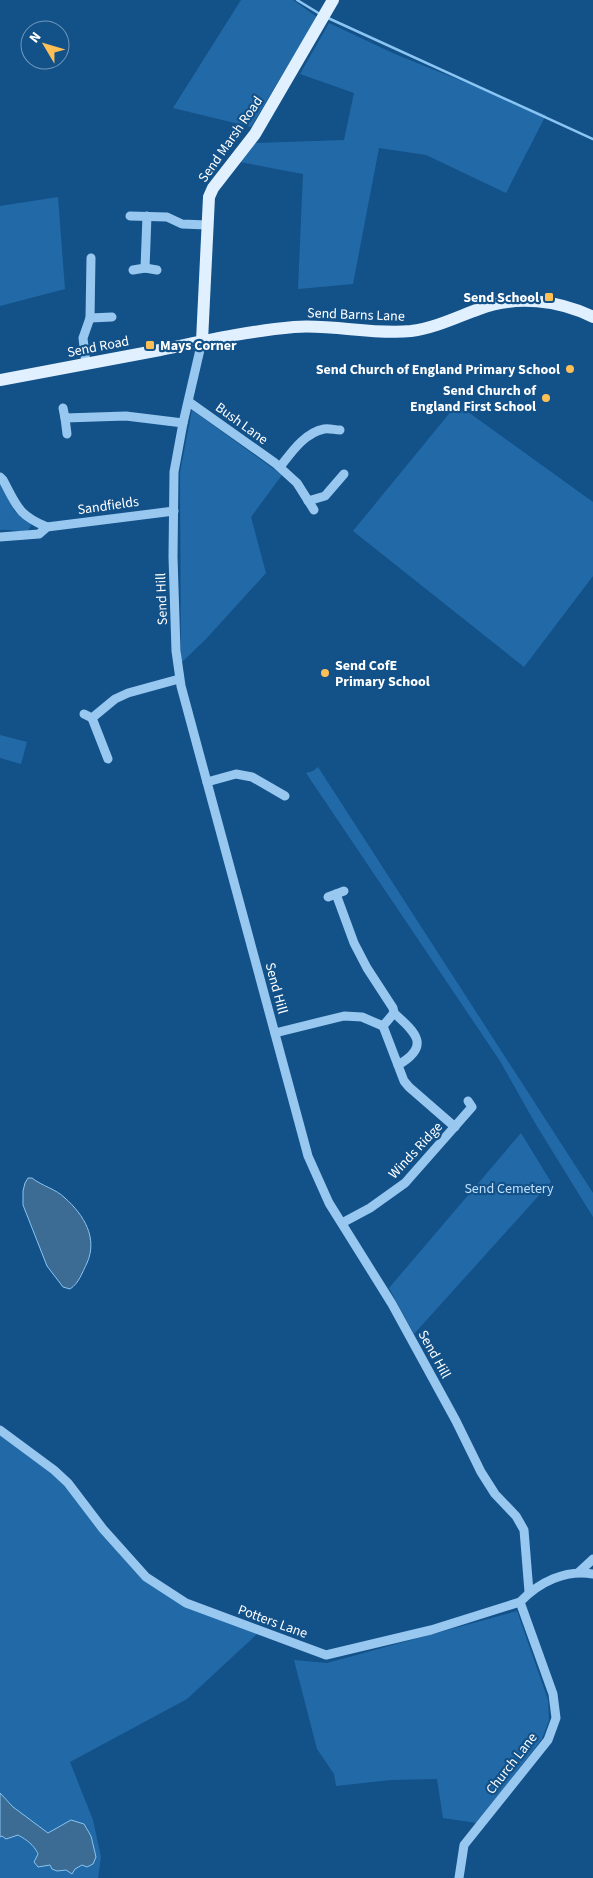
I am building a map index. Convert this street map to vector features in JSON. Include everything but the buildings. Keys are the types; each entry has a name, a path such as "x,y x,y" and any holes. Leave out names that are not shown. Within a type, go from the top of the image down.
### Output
{"main road":[{"name":"Send Marsh Road","path":"202,341 209,197 213,188 255,134 334,0"},
{"name":"Send Barns Lane","path":"202,341 294,327 322,326 381,331 412,331 439,325 482,308 508,302 536,301 560,305 593,317"},
{"name":"Send Road","path":"0,380 202,341"}],"street":[{"path":"130,216 169,214 182,224 207,225"},
{"path":"145,268 147,216"},
{"path":"86,364 84,338 90,318 91,258"},
{"path":"133,270 145,268 157,270"},
{"path":"90,318 112,317"},
{"name":"Send Hill","path":"202,341 174,472 172,678 207,782 308,1156 330,1203 392,1304 456,1421 481,1472 496,1494 516,1516 524,1530 529,1592"},
{"name":"Bush Lane","path":"189,402 280,467 297,483 314,510"},
{"path":"63,408 67,434"},
{"path":"65,418 126,416 184,423"},
{"path":"280,467 296,447 310,435 324,429 340,430"},
{"path":"308,501 325,496 344,474"},
{"path":"0,477 4,480 17,507 22,513 32,521 47,528"},
{"name":"Sandfields","path":"0,537 39,534 47,528 174,511"},
{"path":"108,759 88,716 128,692 172,678"},
{"path":"207,782 236,774 252,777 285,796"},
{"path":"336,894 354,943 366,968 388,1000 394,1013 407,1024 417,1038 417,1049 411,1058 398,1065"},
{"path":"382,1026 394,1013"},
{"path":"276,1033 344,1016 362,1017 382,1026 408,1087 455,1127"},
{"name":"Winds Ridge","path":"342,1223 370,1208 405,1184 472,1107 468,1100"},
{"name":"Potters Lane","path":"0,1430 54,1470 68,1483 103,1528 146,1577 186,1603 326,1655 431,1630 520,1602"},
{"path":"579,1572 593,1559"},
{"path":"520,1602 529,1592 559,1576 579,1572 593,1574"},
{"name":"Church Lane","path":"459,1878 464,1845 548,1740 556,1718 553,1694 520,1602"}],"green space":[{"path":"241,0 293,0 317,17 251,127 173,108"},
{"path":"329,23 395,54 546,115 506,193 426,155 379,148 353,284 298,289 303,174 240,162 255,143 344,140 354,93 300,74"},
{"path":"58,197 65,289 0,306 0,206"},
{"path":"457,404 593,502 593,576 524,667 353,531"},
{"path":"192,410 282,475 251,517 266,573 206,639 181,663 180,472"},
{"path":"0,483 15,512 31,525 28,531 0,530"},
{"path":"0,735 27,742 21,764 0,758"},
{"path":"318,767 593,1193 593,1217 535,1123 500,1061 306,773"},
{"name":"Send Cemetery","path":"521,1133 551,1182 414,1334 389,1288"},
{"path":"0,1434 21,1447 63,1483 144,1578 257,1634 187,1699 70,1762 93,1820 101,1857 98,1878 0,1878 0,1837 2,1836 6,1839 18,1835 28,1842 36,1851 38,1867 51,1865 53,1869 60,1871 82,1865 87,1867 96,1857 91,1836 71,1820 48,1833 13,1807 0,1793"},
{"path":"517,1611 548,1700 549,1720 542,1739 477,1823 443,1818 437,1779 391,1780 336,1786 334,1774 317,1749 294,1660 327,1663"}],"shaded area":[{"path":"28,1178 32,1178 61,1195 78,1212 87,1228 90,1236 90,1254 80,1278 70,1289 63,1287 47,1266 23,1205 23,1191"},
{"path":"0,1793 13,1807 48,1833 71,1820 84,1824 91,1836 96,1857 93,1864 87,1867 82,1865 75,1869 72,1874 66,1870 57,1871 52,1869 50,1865 38,1867 34,1862 38,1854 27,1841 18,1835 6,1839 2,1836 0,1837"}],"waterway":[{"path":"297,0 320,14"},
{"path":"328,18 593,139"}],"place":[{"name":"Send School","path":"549,297"},
{"name":"Mays Corner","path":"150,345"},
{"name":"Send Church of England Primary School","path":"570,369"},
{"name":"Send Church of England First School","path":"546,398"},
{"name":"Send CofE Primary School","path":"325,673"}]}
